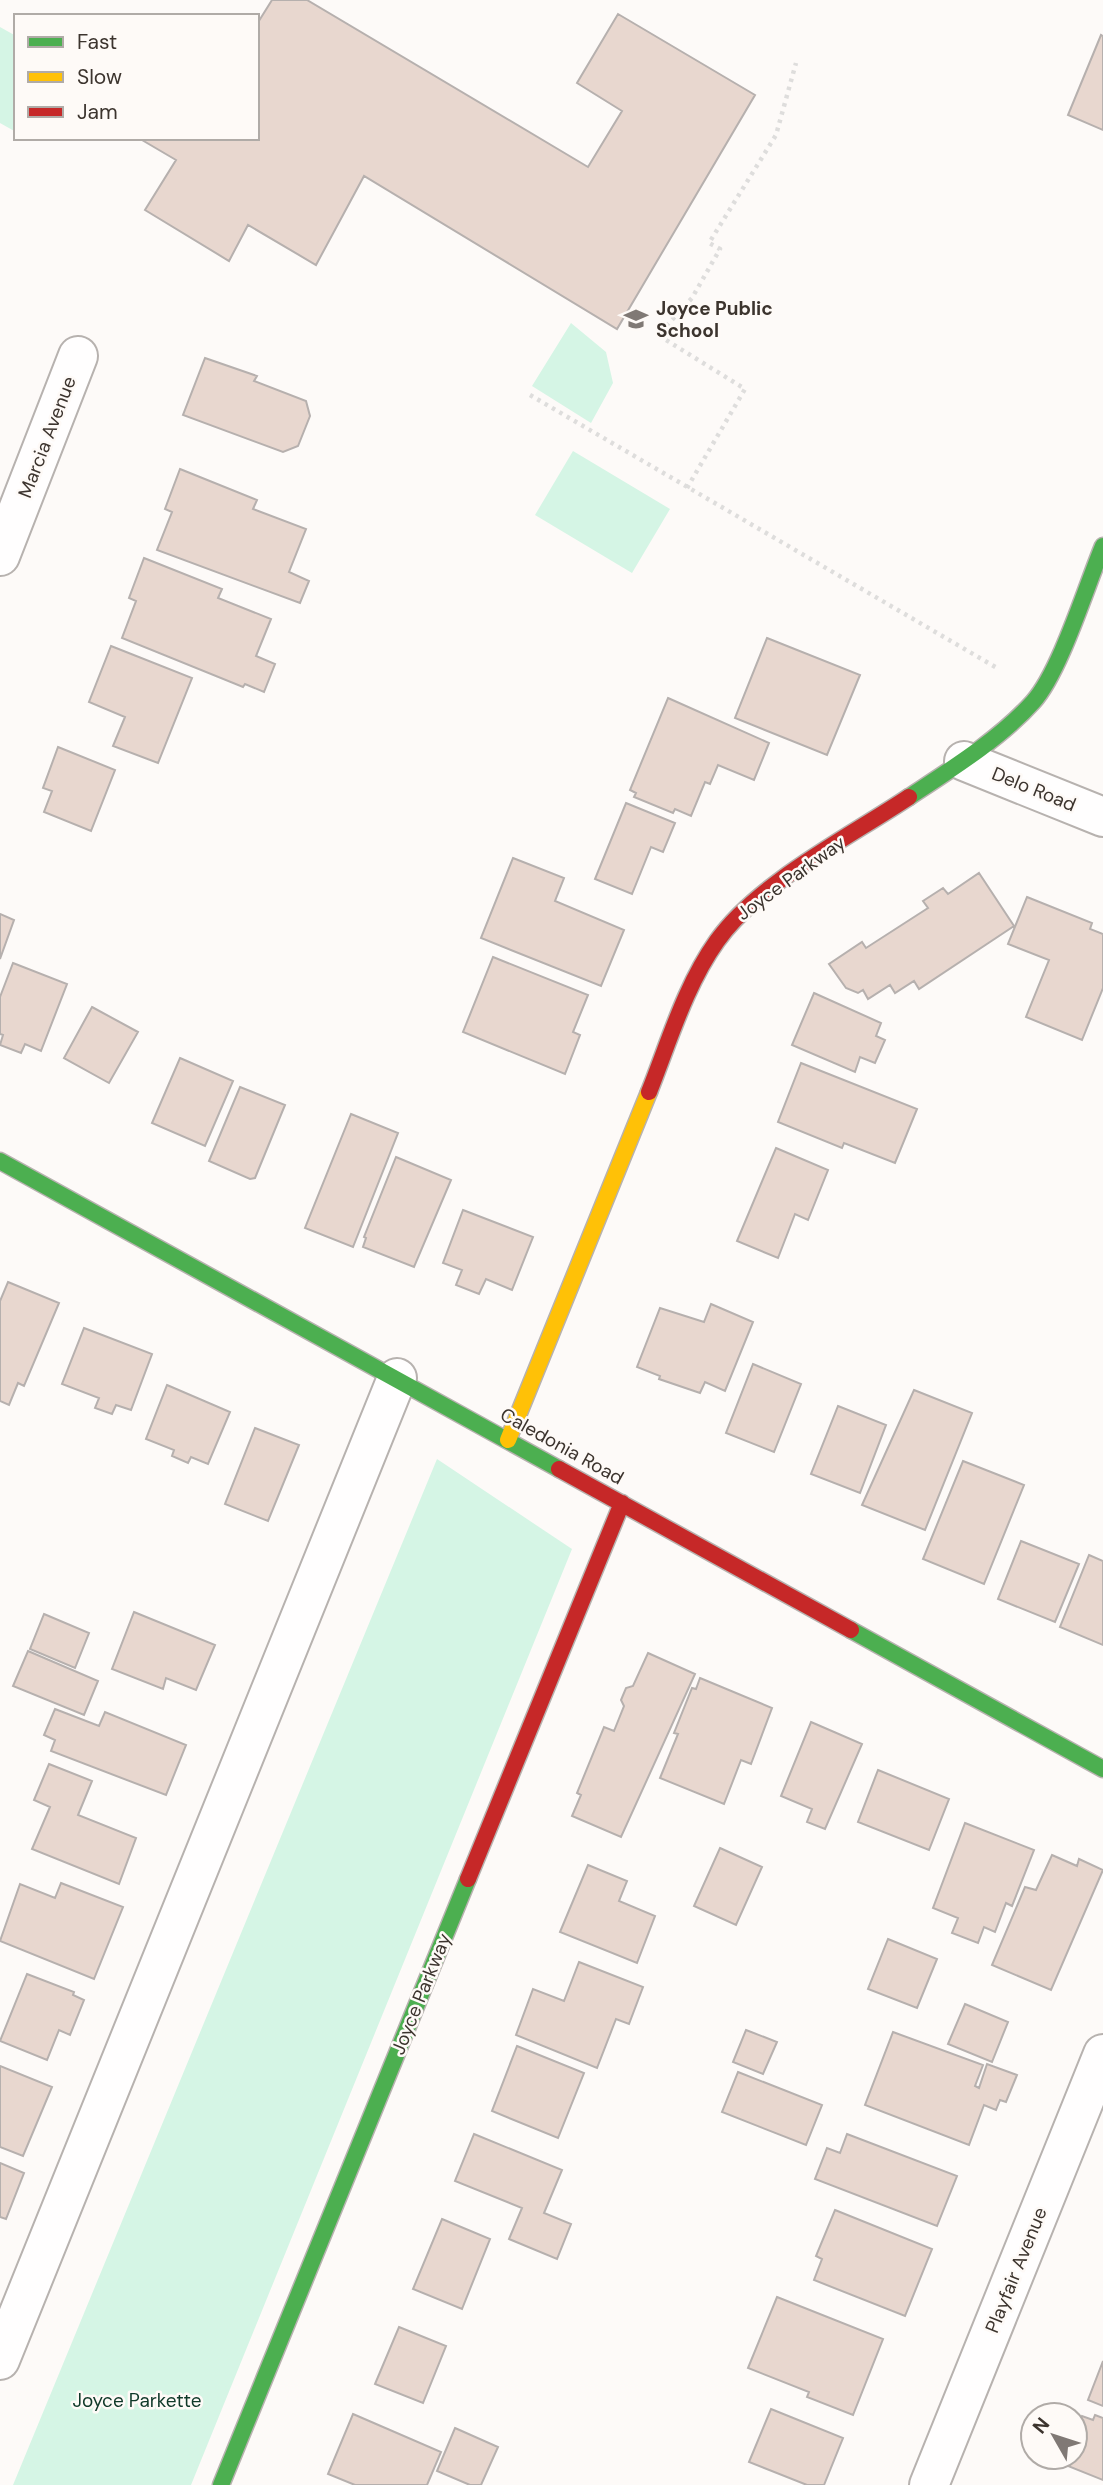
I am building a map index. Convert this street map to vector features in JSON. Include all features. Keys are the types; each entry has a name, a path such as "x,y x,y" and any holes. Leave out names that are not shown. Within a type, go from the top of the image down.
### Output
{"street":[{"name":"Marcia Avenue","path":"0,556 78,356"},
{"name":"Joyce Parkway","path":"508,1440 694,980 714,942 741,912 768,890 964,761 1033,702 1051,673 1103,546"},
{"name":"Delo Road","path":"964,761 1103,817"},
{"name":"Caledonia Road","path":"0,1161 1103,1769"},
{"path":"0,2360 397,1378"},
{"name":"Joyce Parkway","path":"221,2485 622,1503"},
{"name":"Playfair Avenue","path":"929,2485 1103,2054"}],"path":[{"path":"687,488 745,389 658,335 692,298 720,250 709,243 776,135 796,63"},
{"path":"530,395 997,668"}],"green space":[{"path":"0,27 14,35 14,131 0,123"},
{"path":"571,323 606,352 613,383 591,423 532,386"},
{"path":"573,451 670,509 632,573 535,515"},
{"name":"Joyce Parkette","path":"437,1459 572,1549 191,2485 13,2485"}],"building":[{"path":"272,0 307,0 588,167 622,111 577,83 618,14 755,95 617,329 364,176 316,265 248,225 229,261 145,210 176,160 142,140 259,140 259,21"},
{"path":"1101,35 1103,36 1103,130 1068,115"},
{"path":"205,358 257,376 254,381 306,401 310,416 298,446 283,452 183,415"},
{"path":"180,469 257,500 253,509 306,529 289,572 309,581 300,603 157,550 172,512 165,509"},
{"path":"144,558 222,589 218,598 271,619 256,656 275,664 264,692 245,684 243,687 122,638 136,601 129,598"},
{"path":"767,638 860,675 827,755 735,718"},
{"path":"111,646 192,678 158,763 113,746 125,717 89,702"},
{"path":"668,698 769,743 754,780 718,765 710,784 705,782 691,816 675,809 673,813 634,797 636,793 630,790"},
{"path":"58,747 115,770 91,831 44,812 52,791 43,788"},
{"path":"626,803 675,823 663,852 651,847 632,894 595,879"},
{"path":"513,858 564,878 555,901 624,930 601,986 481,938"},
{"path":"979,873 1014,926 919,989 914,981 895,993 890,985 868,999 863,990 858,993 846,988 829,964 862,942 866,948 928,908 923,901 943,888 948,894"},
{"path":"1027,897 1092,923 1090,929 1103,934 1103,988 1082,1040 1026,1017 1049,960 1008,944"},
{"path":"0,914 14,920 0,959"},
{"path":"493,957 588,995 573,1032 580,1035 565,1074 463,1032"},
{"path":"13,963 67,984 41,1051 25,1044 21,1053 0,1045 3,1035 0,1034 0,997"},
{"path":"814,993 881,1023 876,1036 885,1040 875,1063 860,1057 855,1072 792,1045"},
{"path":"92,1007 138,1032 109,1083 64,1058"},
{"path":"180,1058 233,1081 205,1146 152,1123"},
{"path":"801,1063 917,1109 895,1163 844,1143 842,1148 778,1122"},
{"path":"240,1087 285,1105 255,1178 250,1179 209,1161"},
{"path":"351,1114 398,1133 353,1247 305,1228"},
{"path":"776,1148 828,1170 808,1220 795,1214 778,1258 737,1241"},
{"path":"396,1157 451,1180 414,1267 363,1247 364,1237"},
{"path":"463,1210 533,1237 512,1290 486,1279 479,1294 456,1285 462,1270 443,1263"},
{"path":"8,1282 59,1303 24,1386 18,1383 9,1405 0,1401 0,1301"},
{"path":"711,1304 753,1322 725,1391 705,1382 700,1393 659,1379 660,1376 637,1367 660,1308 704,1322"},
{"path":"84,1328 152,1354 131,1410 116,1405 112,1414 95,1408 99,1398 62,1384"},
{"path":"753,1364 801,1384 774,1452 726,1433"},
{"path":"167,1385 230,1412 208,1464 191,1457 188,1463 172,1456 174,1450 146,1439"},
{"path":"914,1390 972,1413 925,1530 862,1505"},
{"path":"838,1406 886,1425 860,1493 811,1474"},
{"path":"255,1428 299,1445 268,1521 225,1504"},
{"path":"963,1461 1024,1485 984,1584 923,1559"},
{"path":"1021,1541 1079,1564 1055,1622 998,1599"},
{"path":"1089,1555 1103,1561 1103,1645 1060,1627"},
{"path":"134,1612 215,1645 196,1690 166,1678 163,1689 112,1669"},
{"path":"44,1614 89,1633 75,1668 30,1649"},
{"path":"28,1651 98,1681 84,1715 13,1686"},
{"path":"648,1653 695,1674 621,1837 572,1816 581,1795 577,1793 604,1727 614,1731 624,1706 621,1700 626,1688 633,1686"},
{"path":"700,1678 772,1708 751,1764 741,1760 724,1804 660,1778 678,1734 674,1733 692,1688 696,1689"},
{"path":"55,1709 99,1726 105,1712 186,1745 166,1795 51,1751 55,1740 44,1735"},
{"path":"811,1722 862,1744 825,1829 807,1822 812,1809 781,1796"},
{"path":"49,1764 92,1781 78,1815 136,1838 119,1884 32,1849 50,1807 34,1800"},
{"path":"878,1770 949,1799 929,1850 858,1822"},
{"path":"965,1823 1034,1850 1012,1906 1006,1903 995,1932 984,1927 978,1943 952,1933 958,1918 933,1908"},
{"path":"720,1848 762,1867 736,1925 694,1906"},
{"path":"1052,1855 1077,1866 1079,1859 1103,1870 1051,1990 992,1965 1025,1887 1036,1890"},
{"path":"588,1865 627,1881 619,1901 655,1916 637,1963 560,1932"},
{"path":"61,1883 123,1907 94,1979 0,1941 20,1884 55,1898"},
{"path":"888,1939 937,1959 917,2008 868,1989"},
{"path":"579,1962 643,1987 629,2024 616,2019 597,2068 516,2035 533,1989 564,2001"},
{"path":"27,1974 74,1992 73,1995 84,2000 70,2035 59,2030 47,2060 0,2041"},
{"path":"965,2004 1008,2022 992,2062 948,2044"},
{"path":"746,2030 777,2042 763,2074 733,2062"},
{"path":"893,2032 983,2065 975,2086 979,2088 987,2064 1017,2075 1006,2102 1000,2100 996,2110 984,2105 969,2145 865,2105"},
{"path":"517,2046 584,2073 558,2138 492,2111"},
{"path":"0,2066 52,2087 23,2156 0,2147"},
{"path":"738,2072 822,2105 806,2145 722,2112"},
{"path":"474,2134 562,2170 544,2213 571,2224 557,2259 509,2239 522,2208 455,2181"},
{"path":"847,2134 957,2176 937,2226 815,2179 827,2148 840,2153"},
{"path":"0,2163 24,2173 6,2219 0,2217"},
{"path":"835,2210 932,2249 905,2316 814,2280 822,2259 816,2256"},
{"path":"442,2219 490,2239 462,2309 413,2289"},
{"path":"777,2297 883,2339 853,2415 807,2397 809,2392 748,2368"},
{"path":"399,2327 446,2346 423,2403 375,2384"},
{"path":"1103,2361 1103,2406 1088,2400"},
{"path":"771,2409 843,2438 824,2485 807,2485 749,2462"},
{"path":"353,2414 441,2452 427,2485 355,2485 328,2474"},
{"path":"1095,2415 1103,2418 1103,2480 1080,2471 1089,2471 1089,2419 1093,2420"},
{"path":"455,2428 498,2447 481,2485 470,2485 437,2471"}],"traffic: fast":[{"path":"909,797 990,741 1033,702 1063,650 1103,546"},
{"path":"0,1161 559,1469"},
{"path":"851,1630 1103,1769"},
{"path":"221,2485 468,1879"}],"traffic: slow":[{"path":"508,1440 649,1092"}],"traffic: jam":[{"path":"649,1092 678,1015 696,977 717,941 735,920 780,880 909,797"},
{"path":"559,1469 851,1630"},
{"path":"468,1879 622,1503"}],"place":[{"name":"Joyce Public School","path":"636,319"}]}
